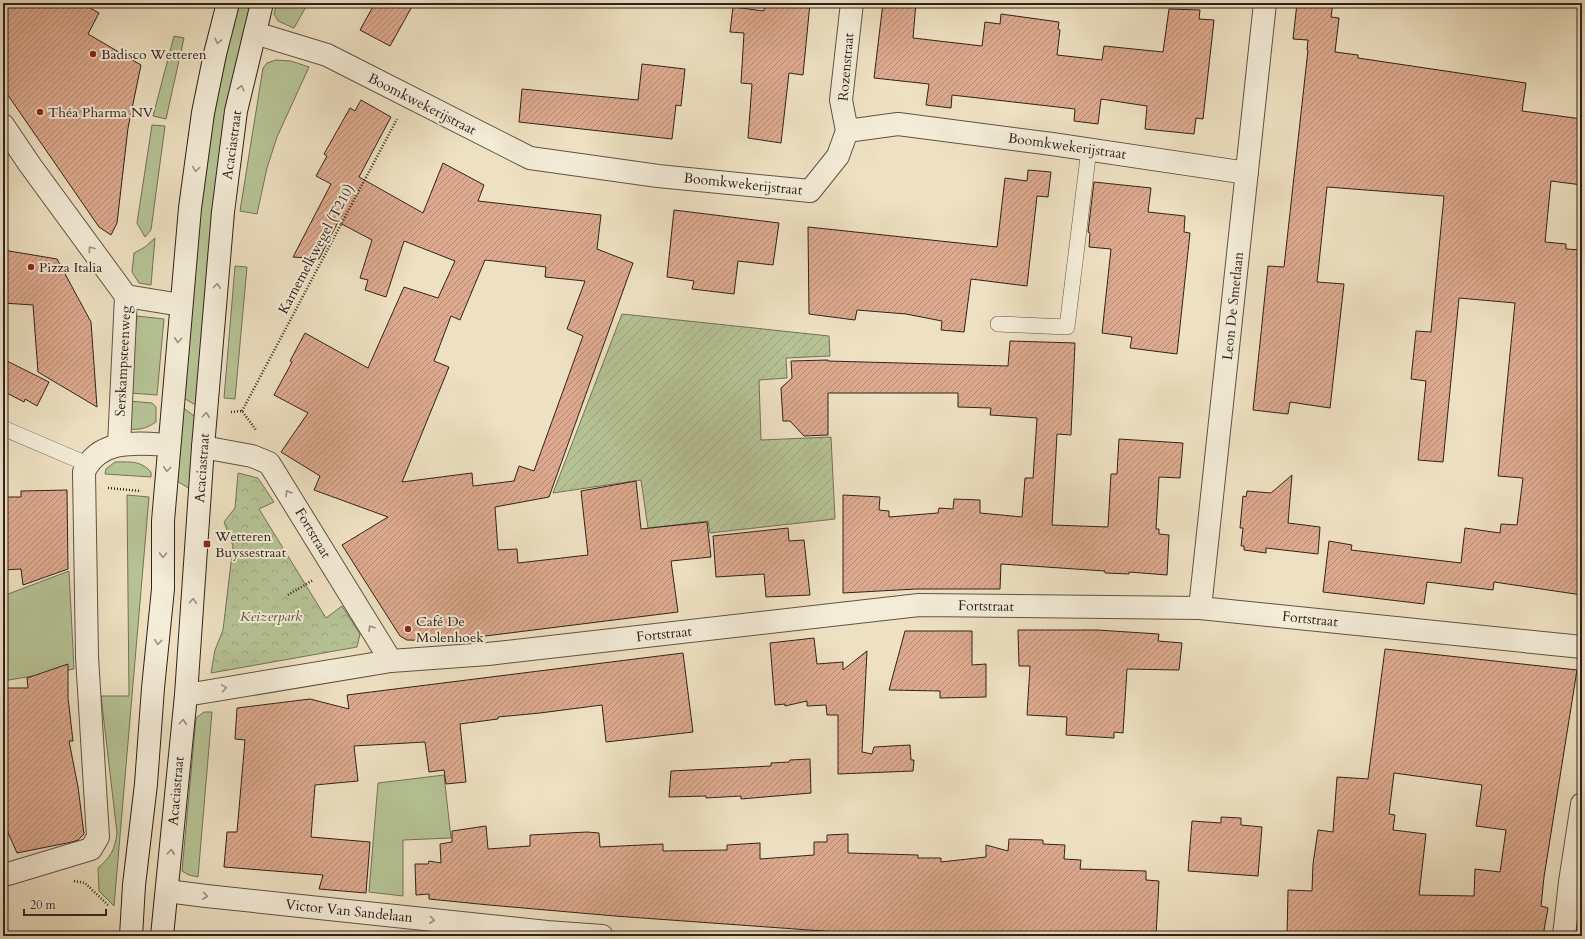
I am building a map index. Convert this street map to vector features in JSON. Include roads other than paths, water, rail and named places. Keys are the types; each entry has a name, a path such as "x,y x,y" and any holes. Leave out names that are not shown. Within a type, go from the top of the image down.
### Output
{"street":[{"path":"131,932 163,589 163,521 190,208 204,113 215,54 228,3"},
{"name":"Acaciastraat","path":"162,935 186,695 203,447 223,212 236,111 262,3"},
{"name":"Rozenstraat","path":"848,131 841,100 852,3"},
{"name":"Leon De Smetlaan","path":"1200,608 1265,3"},
{"name":"Boomkwekerijstraat","path":"254,33 327,56 530,158 658,176 810,191 838,156 848,131 898,124 1089,149 1247,173"},
{"name":"Serskampsteenweg","path":"3,125 30,165 126,296 119,445"},
{"path":"126,296 181,305"},
{"path":"6,873 92,849 98,837 85,605 84,472 87,464 98,453 119,445 169,445"},
{"name":"Fortstraat","path":"203,447 252,456 269,463 391,661"},
{"name":"Fortstraat","path":"186,695 391,661 496,653 919,605 1200,608 1582,647"},
{"path":"153,688 186,695"},
{"path":"1564,936 1576,883 1582,804"},
{"name":"Victor Van Sandelaan","path":"167,891 221,898 602,936"}],"lane":[{"path":"998,324 1067,327 1089,149"},
{"path":"3,428 87,464"}],"place":[{"name":"Badisco Wetteren","path":"93,54"},
{"name":"Théa Pharma NV","path":"40,112"},
{"name":"Pizza Italia","path":"31,267"},
{"name":"Wetteren Buyssestraat","path":"207,544"},
{"name":"Café De Molenhoek","path":"408,629"}],"park label":[{"name":"Keizerpark","path":"271,616"}]}
